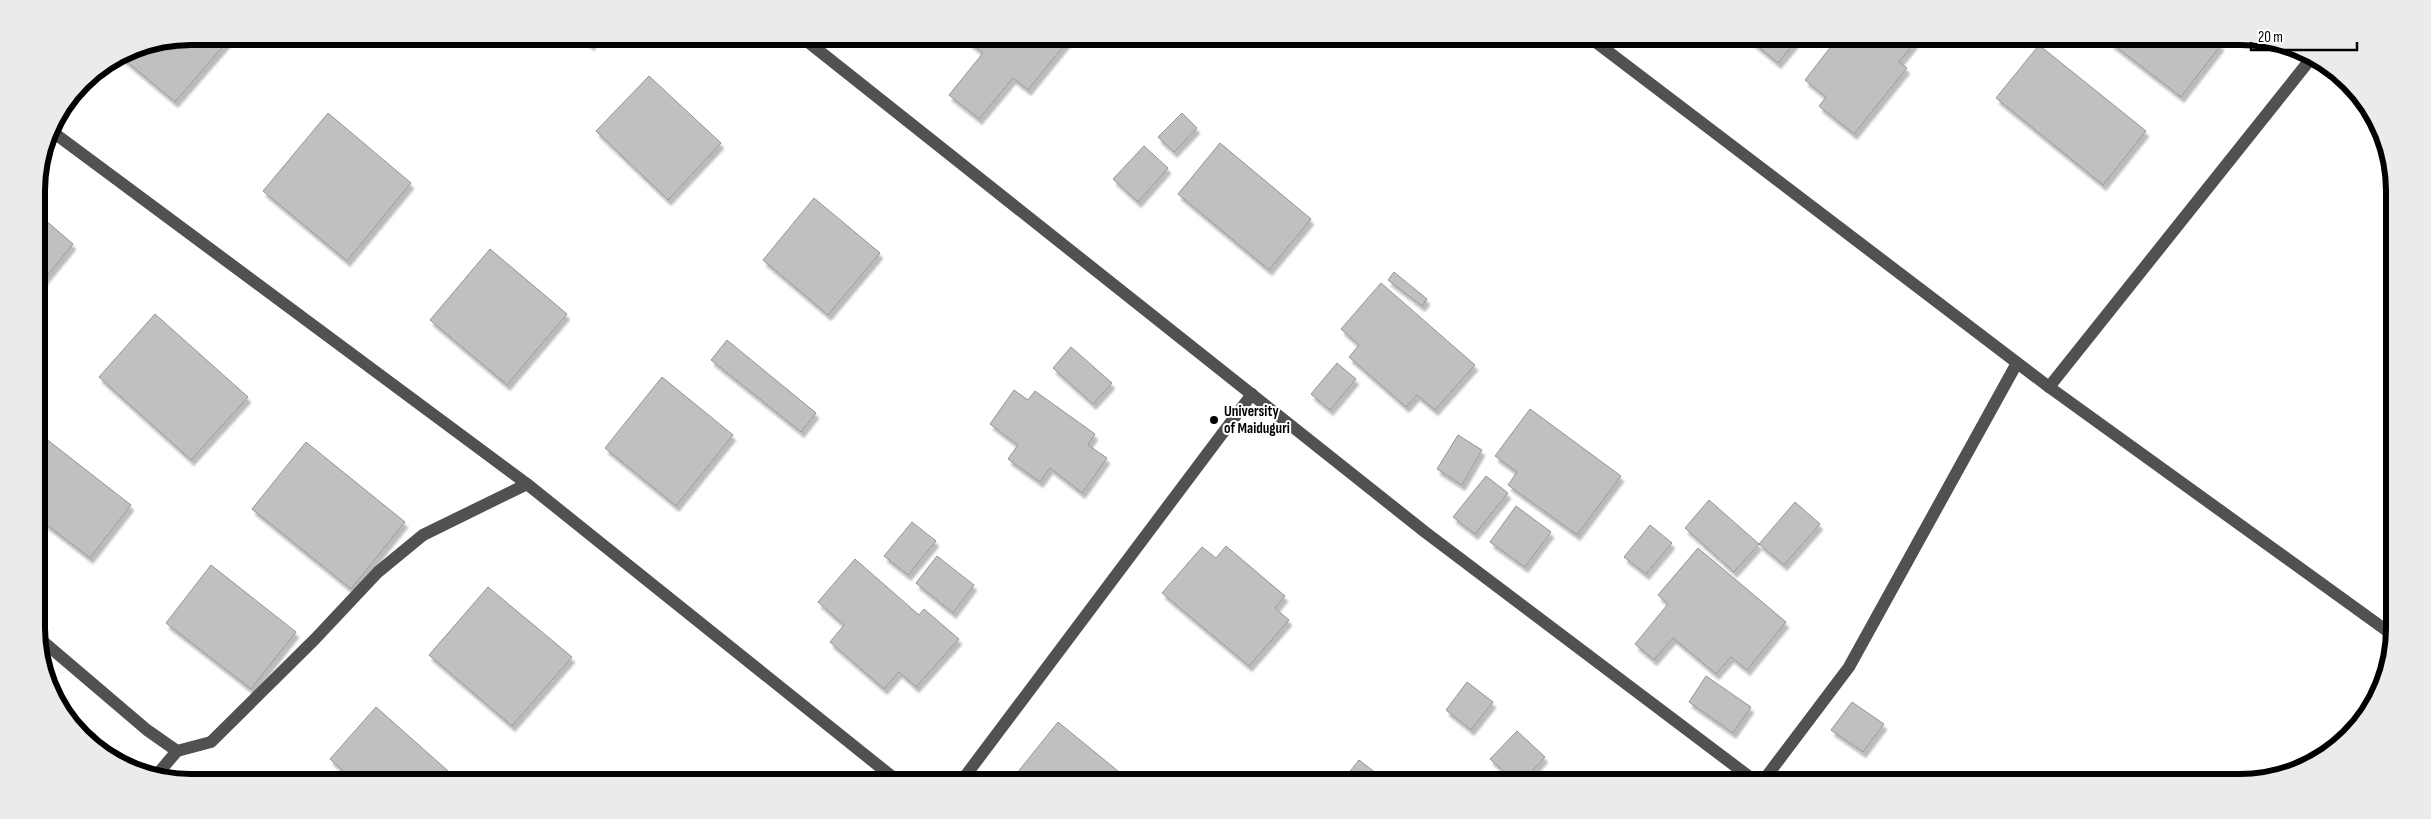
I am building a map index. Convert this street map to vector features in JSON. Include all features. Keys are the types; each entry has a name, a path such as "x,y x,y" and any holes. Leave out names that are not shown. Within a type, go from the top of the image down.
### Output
{"street":[{"path":"812,45 1425,532 1746,774"},
{"path":"1600,45 2049,387 2386,630"},
{"path":"2049,387 2308,62"},
{"path":"56,135 527,484 889,774"},
{"path":"1768,774 1849,667 2016,362"},
{"path":"967,774 1252,394"},
{"path":"160,771 177,751 211,742 378,572 423,535 527,484"},
{"path":"46,644 147,730 177,751"}],"building":[{"path":"224,45 175,102 125,60 153,50 172,46"},
{"path":"973,45 1064,45 1028,90 1013,78 979,119 949,95 983,53"},
{"path":"1756,45 1793,45 1778,63"},
{"path":"1832,45 1913,45 1899,62 1907,68 1854,134 1819,106 1826,97 1805,80"},
{"path":"2039,45 2146,131 2103,185 1996,98"},
{"path":"2114,45 2221,45 2181,97"},
{"path":"649,76 721,143 668,200 596,131"},
{"path":"328,113 411,183 347,261 263,191"},
{"path":"1182,113 1197,128 1174,152 1158,137"},
{"path":"1220,143 1311,219 1269,270 1178,194"},
{"path":"1144,146 1168,168 1138,202 1113,179"},
{"path":"814,198 880,253 828,315 763,260"},
{"path":"45,220 73,244 45,278"},
{"path":"490,249 567,314 507,385 430,320"},
{"path":"1394,272 1427,299 1422,306 1388,280"},
{"path":"1381,283 1475,365 1435,410 1417,395 1406,407 1349,357 1359,345 1341,329"},
{"path":"155,314 248,397 191,460 99,377"},
{"path":"727,340 816,413 801,432 711,360"},
{"path":"1071,347 1112,383 1093,404 1053,368"},
{"path":"1337,363 1356,379 1330,410 1311,394"},
{"path":"662,377 733,435 676,506 605,448"},
{"path":"1014,390 1028,400 1035,391 1095,434 1088,445 1107,458 1082,493 1050,468 1040,482 1008,459 1018,445 990,424"},
{"path":"1530,409 1621,476 1577,535 1508,485 1517,472 1495,456"},
{"path":"1458,435 1482,450 1462,485 1437,469"},
{"path":"45,438 131,505 90,558 45,523"},
{"path":"306,442 405,522 351,589 252,509"},
{"path":"1486,476 1508,493 1475,534 1453,517"},
{"path":"1709,500 1759,544 1734,572 1685,528"},
{"path":"1795,502 1820,524 1784,565 1759,544"},
{"path":"1516,506 1551,532 1525,567 1490,542"},
{"path":"912,522 936,541 908,575 884,556"},
{"path":"1650,525 1672,543 1646,574 1624,557"},
{"path":"1226,546 1285,596 1275,608 1289,620 1249,666 1162,593 1202,547 1216,558"},
{"path":"1698,548 1786,622 1747,670 1731,657 1716,674 1673,638 1654,660 1635,644 1668,604 1658,595"},
{"path":"937,556 974,585 953,613 916,583"},
{"path":"855,559 919,615 924,609 959,639 916,687 899,672 884,689 830,642 844,625 818,602"},
{"path":"211,565 296,632 251,689 166,623"},
{"path":"488,587 572,657 512,726 429,655"},
{"path":"1706,676 1751,707 1733,733 1689,702"},
{"path":"1467,682 1493,702 1471,730 1446,710"},
{"path":"1852,702 1884,724 1863,752 1831,730"},
{"path":"376,707 451,774 347,774 330,759"},
{"path":"1058,722 1122,774 1016,774"},
{"path":"1517,731 1545,757 1529,774 1507,774 1490,759"},
{"path":"1359,760 1377,774 1348,774"}],"place":[{"name":"University of Maiduguri","path":"1214,420"}]}
